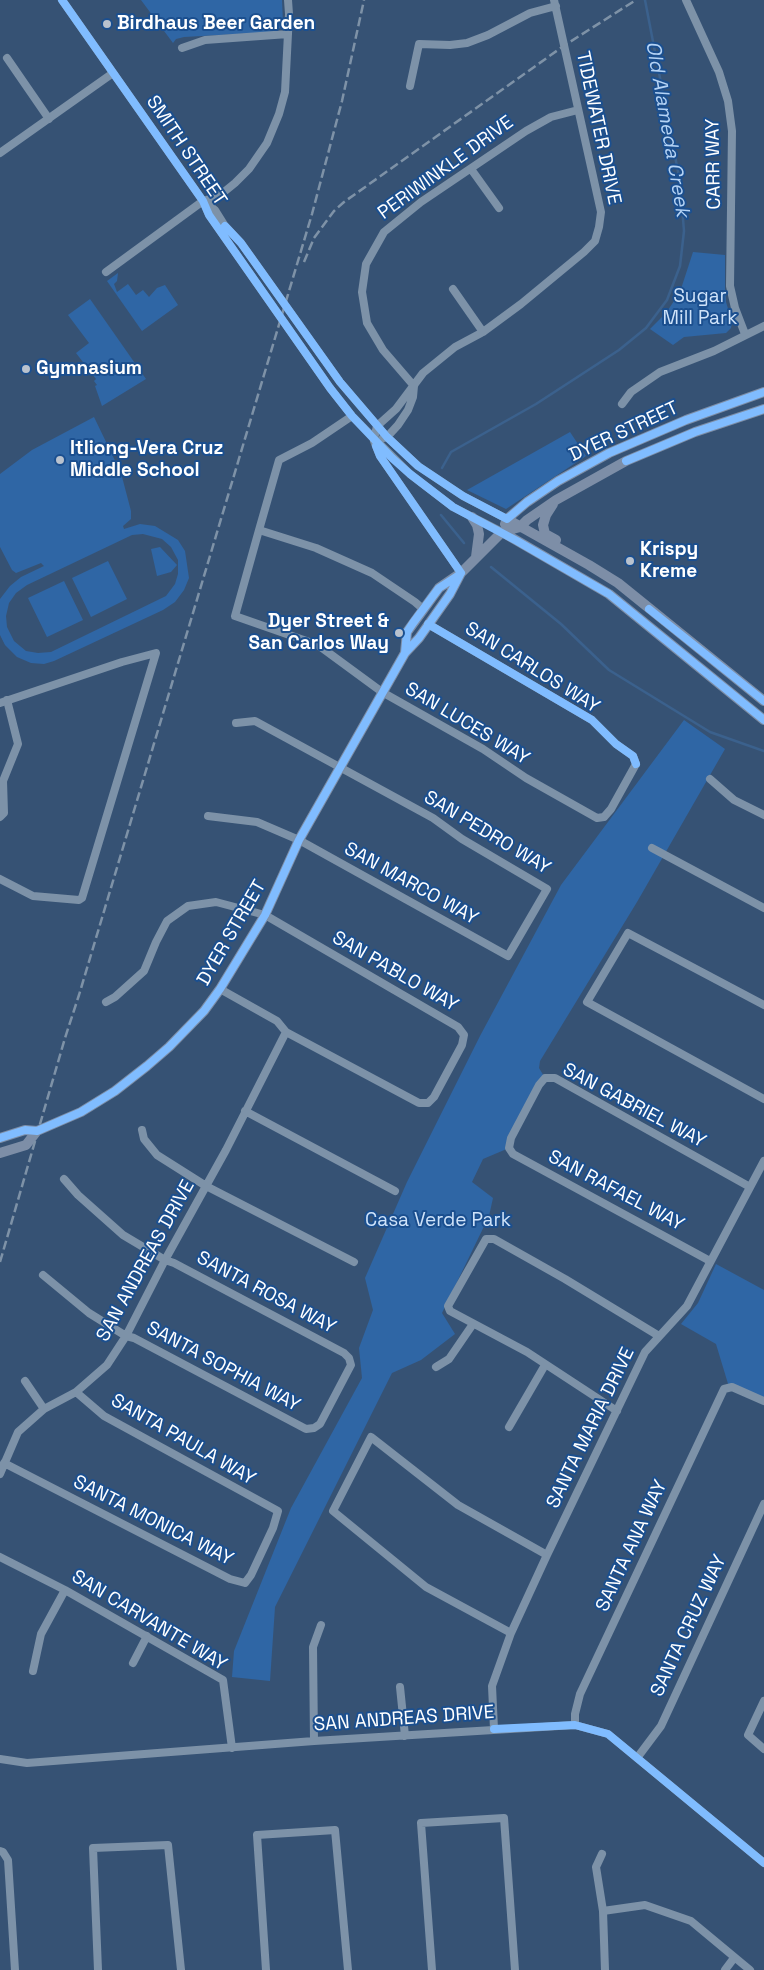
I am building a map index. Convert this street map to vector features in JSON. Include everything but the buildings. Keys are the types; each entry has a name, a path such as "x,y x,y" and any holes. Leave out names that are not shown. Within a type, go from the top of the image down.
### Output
{"main road":[{"name":"DYER STREET","path":"404,654 407,632 439,588 461,573 502,532 507,519 526,502 558,481 609,453 686,420 764,392"},
{"name":"DYER STREET","path":"502,532 520,527 556,500 626,461 695,432 764,409"},
{"path":"556,500 544,521 545,534 579,554 589,564"},
{"path":"472,517 477,525 479,534 476,557"},
{"path":"507,519 589,564 618,583 764,701"},
{"path":"502,532 609,594 764,720"},
{"name":"DYER STREET","path":"0,1153 26,1145 37,1131 80,1112 115,1091 148,1066 204,1011 220,989 265,915 299,840 404,654 450,594 461,573"},
{"name":"DYER STREET","path":"0,1138 25,1130 37,1131"}],"street":[{"name":"SMITH STREET","path":"62,0 203,201 209,215 330,388 352,416 410,474 449,505 502,532"},
{"path":"106,272 203,201 219,196 249,168 267,143 279,114 285,92 288,0"},
{"name":"CARR WAY","path":"686,0 719,72 728,101 732,139 730,286 735,308 746,334"},
{"path":"410,86 419,44 450,45 467,43 555,3"},
{"name":"TIDEWATER DRIVE","path":"377,426 396,409 423,373 455,348 483,332 521,304 584,252 595,240 601,212 555,3"},
{"path":"182,48 205,40 288,34"},
{"path":"7,58 49,119"},
{"path":"0,153 113,73"},
{"name":"PERIWINKLE DRIVE","path":"414,386 383,350 367,323 362,292 366,264 384,232 421,202 526,131 551,117 578,110"},
{"path":"471,169 499,208"},
{"name":"SMITH STREET","path":"203,201 215,210 241,243 340,382 387,437 418,466 463,496 507,519"},
{"path":"452,288 483,332"},
{"path":"622,404 631,392 660,372 714,350 764,326"},
{"name":"TIDEWATER DRIVE","path":"387,437 408,410 413,397 414,386"},
{"path":"352,416 312,443 279,460 259,530 316,548 372,573 423,609"},
{"path":"377,426 374,439 387,437"},
{"name":"SMITH STREET","path":"374,439 380,456 461,573"},
{"name":"SAN LUCES WAY","path":"259,530 235,616 318,645 382,692 483,749 526,778 597,818 604,817"},
{"name":"SAN CARLOS WAY","path":"428,624 592,720 616,744 633,756 636,764 611,809 604,817"},
{"path":"0,817 4,813 3,781 18,744 4,702 122,662 156,653 85,894 79,900 33,896 0,879"},
{"path":"236,724 255,721 340,767"},
{"name":"SAN PEDRO WAY","path":"340,767 434,818 462,838 547,889 508,956"},
{"path":"710,779 734,800 764,815"},
{"name":"SAN MARCO WAY","path":"208,816 257,822 299,840 508,956"},
{"path":"652,848 764,908"},
{"name":"SAN PABLO WAY","path":"106,1002 115,997 144,971 167,921 188,906 216,902 265,915 458,1027 464,1035 462,1045 434,1097 428,1103 419,1103 286,1032"},
{"path":"764,1005 628,933 587,1002 764,1099"},
{"path":"220,989 278,1021 286,1032"},
{"name":"SAN ANDREAS DRIVE","path":"0,1474 18,1432 44,1409 76,1392 107,1365 126,1336 286,1032"},
{"name":"SAN GABRIEL WAY","path":"509,1148 511,1138 539,1085 545,1078 555,1078 750,1187"},
{"path":"245,1111 395,1191"},
{"path":"142,1130 144,1139 157,1155 206,1186 354,1262"},
{"name":"SAN RAFAEL WAY","path":"509,1148 513,1154 710,1261"},
{"name":"SANTA MARIA DRIVE","path":"494,1730 492,1686 510,1633 645,1352 686,1306 764,1161"},
{"name":"SANTA ROSA WAY","path":"64,1179 78,1195 123,1235 165,1260 344,1353 349,1358"},
{"path":"617,1411 527,1352 450,1311 448,1306 486,1239 494,1239 659,1336"},
{"name":"SANTA SOPHIA WAY","path":"43,1275 89,1314 126,1336 134,1338 306,1429 314,1428 320,1424 350,1365 349,1358"},
{"path":"436,1367 449,1359 473,1324"},
{"path":"509,1427 545,1365"},
{"path":"25,1381 44,1409"},
{"name":"SANTA ANA WAY","path":"575,1725 575,1714 580,1694 724,1389 729,1387 764,1401"},
{"name":"SANTA PAULA WAY","path":"76,1392 104,1416 278,1512"},
{"path":"510,1633 426,1587 333,1511 371,1437 458,1505 548,1555"},
{"name":"SANTA MONICA WAY","path":"4,1463 230,1579 245,1583 251,1575 273,1528 278,1512"},
{"name":"SANTA CRUZ WAY","path":"637,1758 661,1726 764,1504"},
{"name":"SAN CARVANTE WAY","path":"0,1557 65,1590 223,1680 232,1748"},
{"path":"33,1671 41,1634 65,1590"},
{"path":"314,1741 313,1648 321,1625"},
{"path":"133,1663 147,1636"},
{"path":"400,1688 405,1736"},
{"path":"764,1701 748,1735 764,1749"},
{"name":"SAN ANDREAS DRIVE","path":"0,1758 27,1763 314,1741 575,1725 608,1734 764,1863"},
{"path":"432,1970 421,1823 504,1818 514,1970"},
{"path":"266,1970 257,1836 336,1830 348,1970"},
{"path":"98,1970 94,1848 168,1845 181,1970"},
{"path":"2,1852 8,1860 15,1970"},
{"path":"602,1854 596,1867 603,1911 605,1970"},
{"path":"603,1911 645,1905 691,1921 750,1970"},
{"path":"725,1970 734,1958"}],"green space":[{"path":"141,0 282,0 283,23 279,29 273,32 184,37 176,39 173,43"},
{"name":"Sugar Mill Park","path":"693,252 725,255 726,302 732,322 731,328 726,333 684,337 673,345 650,329 666,313 680,292"},
{"path":"118,273 117,281 114,284 117,292 128,284 136,295 143,290 149,297 157,288 165,285 178,305 142,331 107,281"},
{"path":"90,299 146,379 102,406 95,386 97,385 94,381 96,379 76,353 89,343 68,315"},
{"path":"94,417 121,473 131,511 131,519 123,526 124,529 140,524 155,526 178,540 185,551 189,578 184,590 175,602 163,610 44,664 31,663 17,657 5,645 0,635 0,599 10,586 21,577 44,566 41,563 16,573 12,570 0,547 0,474 32,450","holes":["143,534 162,539 171,547 178,560 178,574 175,584 166,596 51,652 38,653 26,651 14,641 7,627 6,616 9,603 16,593 27,585 132,535"]},
{"path":"570,432 586,456 506,509 467,490"},
{"path":"160,547 177,565 171,572 157,576 151,549"},
{"path":"108,561 127,599 91,617 72,578"},
{"path":"64,581 83,620 47,637 28,598"},
{"name":"Casa Verde Park","path":"684,720 725,749 637,902 540,1061 539,1068 545,1078 509,1148 483,1159 472,1182 493,1198 489,1216 442,1313 455,1334 421,1360 392,1373 275,1607 270,1681 232,1677 234,1651 291,1508 362,1378 359,1348 373,1310 365,1278 407,1182 480,1036 561,885"},
{"path":"716,1264 764,1290 764,1401 729,1387 716,1344 681,1324 698,1303"}],"waterway":[{"name":"Old Alameda Creek","path":"442,468 451,452 536,404 619,350 646,328 667,300 680,266 684,231 680,182 645,0"},
{"name":"Old Alameda Creek","path":"441,515 464,543"},
{"name":"Old Alameda Creek","path":"491,567 561,624 609,670 710,732 764,751"}],"railway":[{"path":"0,1262 65,1038 312,214 342,101 364,0"},
{"path":"304,262 314,238 334,211 344,202 565,45 636,0"}],"cycle path":[{"path":"62,0 203,201 209,215 330,388 352,416 392,458 453,507 609,594 764,720"},
{"path":"225,226 241,243 340,382 387,437 418,466 463,496 507,519 527,502 558,481 609,453 686,420 764,392"},
{"path":"626,461 695,432 764,409"},
{"path":"376,446 380,456 461,573"},
{"path":"0,1138 25,1130 37,1131 81,1112 115,1091 169,1047 204,1011 220,989 265,915 299,840 405,653 419,638 450,594 461,573"},
{"path":"405,653 407,632 413,623 439,588 459,575"},
{"path":"649,609 764,701"},
{"path":"428,624 592,720 616,744 633,756 636,764"},
{"path":"494,1729 575,1725 608,1734 764,1863"}],"place":[{"name":"Birdhaus Beer Garden","path":"107,24"},
{"name":"Gymnasium","path":"26,369"},
{"name":"Itliong-Vera Cruz Middle School","path":"60,460"},
{"name":"Krispy Kreme","path":"630,561"},
{"name":"Dyer Street & San Carlos Way","path":"399,633"}]}
